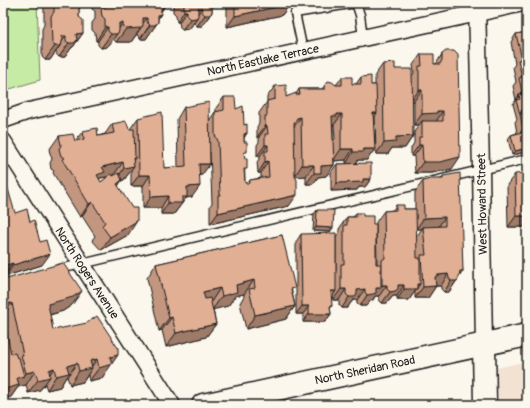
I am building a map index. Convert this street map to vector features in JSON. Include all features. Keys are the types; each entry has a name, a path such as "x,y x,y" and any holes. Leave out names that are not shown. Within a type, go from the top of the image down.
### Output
{"main road":[{"name":"North Sheridan Road","path":"203,405 527,335"},
{"name":"West Howard Street","path":"484,344 485,405"}],"street":[{"name":"North Eastlake Terrace","path":"3,120 29,111 363,38 477,8 523,3"},
{"name":"West Howard Street","path":"477,8 482,169 484,344"},
{"name":"North Rogers Avenue","path":"3,141 172,405"}],"lane":[{"path":"303,51 295,13 356,3 360,15 363,38"},
{"path":"47,273 527,159"}],"shaded area":[{"path":"527,361 527,405 498,405 497,368"}],"green space":[{"path":"3,3 37,3 40,80 3,91"}],"building":[{"path":"54,3 82,3 79,8 79,17 83,20 83,33 76,34 77,40 74,43 69,43 66,41 66,36 62,36 62,43 59,46 55,46 52,43 51,16 54,12"},
{"path":"104,3 164,3 164,7 161,9 161,14 158,15 158,22 155,25 150,25 147,22 147,18 143,18 143,25 141,28 126,29 123,26 123,23 119,23 119,31 117,34 111,34 108,31 108,27 105,27 105,19 102,16 101,10 105,7"},
{"path":"183,3 212,3 212,12 210,15 205,15 202,12 202,8 198,8 198,16 190,19 187,16 187,11 184,11"},
{"path":"235,3 290,3 290,4 235,16"},
{"path":"527,32 527,90 522,92 519,78 522,77 518,60 522,59 516,34"},
{"path":"446,51 454,51 458,55 460,157 440,162 423,162 422,145 419,145 419,137 422,137 422,121 443,121 443,111 422,114 422,90 419,90 419,66 422,66 421,54 434,54 434,64 440,64 442,54"},
{"path":"395,63 395,69 412,69 413,136 396,137 396,142 384,143 383,64"},
{"path":"371,76 371,85 376,85 377,113 373,113 375,149 363,149 363,152 353,152 353,149 341,149 342,114 337,114 337,116 332,116 334,165 321,166 321,173 314,173 314,165 302,165 301,117 297,118 294,123 295,176 297,180 297,195 218,213 218,195 220,195 218,141 215,135 215,112 224,110 224,97 235,97 236,109 243,106 244,125 247,124 247,133 244,134 244,142 247,142 247,152 244,152 245,159 247,159 247,169 244,169 245,183 249,183 250,180 269,177 268,161 265,162 265,151 268,151 268,145 265,145 265,134 268,134 267,126 265,126 265,116 267,116 267,101 275,99 275,86 286,85 286,97 296,93 296,95 300,94 299,89 325,89 325,85 328,81 336,85 342,85 342,77 352,77 352,84 361,84 361,77"},
{"path":"527,94 527,109 522,110 520,114 516,100 520,99 519,95"},
{"path":"209,102 210,164 199,164 200,186 187,187 187,197 182,197 182,203 168,203 168,196 151,197 150,175 139,175 138,118 162,112 164,168 186,166 184,107"},
{"path":"527,109 527,128 523,129 520,114 523,114 522,110"},
{"path":"126,121 129,129 134,129 134,166 124,168 123,162 102,167 105,172 97,175 101,182 111,174 113,176 119,173 122,180 117,184 132,208 137,208 137,221 110,237 102,226 105,222 92,202 89,204 62,159 65,158 61,156 59,149 61,145 59,136 73,134 75,141 84,139 83,131 97,128 98,136 114,133 112,124"},
{"path":"527,131 527,148 515,151 511,135"},
{"path":"371,163 371,179 363,179 363,182 337,183 337,164"},
{"path":"3,172 15,213 27,209 30,222 34,220 40,242 46,240 50,254 13,265 13,263 3,266"},
{"path":"460,173 463,271 460,271 457,281 451,281 448,274 438,275 435,277 436,286 423,287 421,255 426,255 423,227 445,226 445,217 424,218 423,181 430,179 443,179 443,176"},
{"path":"527,173 527,216 516,216 515,174"},
{"path":"396,205 404,205 404,209 416,209 417,258 420,258 420,284 417,284 417,289 404,289 404,285 398,285 398,289 390,292 387,289 387,285 382,285 382,260 385,258 384,211 396,210"},
{"path":"317,210 334,210 333,228 316,227"},
{"path":"356,213 363,213 363,216 373,216 373,224 376,224 376,264 381,264 381,288 376,288 376,293 367,295 365,289 357,290 355,297 349,297 346,294 346,289 341,289 341,264 344,264 344,225 347,225 347,217 356,217"},
{"path":"336,233 336,291 331,291 331,314 309,314 309,306 302,306 301,234"},
{"path":"282,235 295,288 291,289 295,306 255,315 249,289 255,288 254,280 236,285 237,292 222,296 220,288 203,292 205,299 210,298 216,324 176,333 172,317 169,318 156,264"},
{"path":"63,263 82,291 73,297 48,304 53,330 87,323 97,316 118,348 118,355 110,357 112,364 99,368 97,359 90,361 92,368 79,371 77,363 67,366 69,373 56,376 54,368 49,370 50,377 38,380 35,371 26,373 21,355 23,355 12,303 5,304 3,299 3,280"},
{"path":"3,319 11,354 15,353 17,358 19,358 24,376 17,378 19,385 5,389 3,381"},
{"path":"460,401 461,405 444,405"}]}
